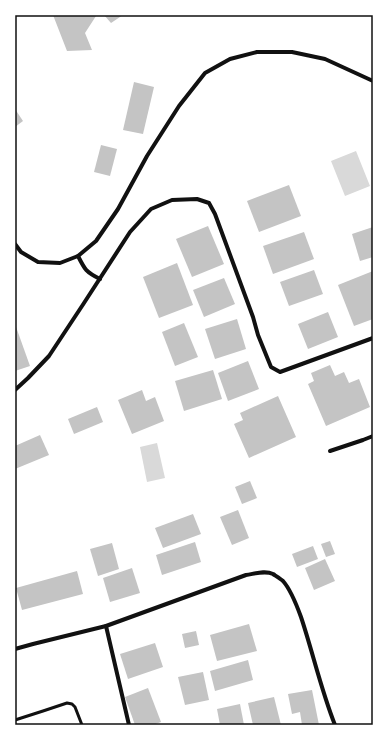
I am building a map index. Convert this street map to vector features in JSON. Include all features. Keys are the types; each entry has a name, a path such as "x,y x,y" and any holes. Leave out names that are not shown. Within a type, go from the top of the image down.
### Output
{"street":[{"path":"15,244 21,252 38,262 60,263 78,256 96,241 118,208 147,156 175,112 205,73 230,59 257,52 292,52 325,59 373,81"},
{"path":"15,390 49,356 130,232 151,209 172,200 197,199 209,203 215,214 254,317 258,335 271,367 280,372 373,338"},
{"path":"78,256 84,268 90,274 100,279"},
{"path":"330,451 373,436"},
{"path":"15,649 106,626 246,575 265,572 272,573 284,582 296,603 306,631 326,702 335,725"},
{"path":"106,626 129,725"}],"lane":[{"path":"15,720 61,705 72,704 75,707 82,725"}],"shaded area":[{"path":"356,151 370,186 345,196 331,161"},
{"path":"157,443 165,478 147,482 140,447"}],"building":[{"path":"53,15 95,15 96,16 85,33 92,50 67,51"},
{"path":"104,15 123,15 111,23"},
{"path":"134,82 154,87 143,134 123,130"},
{"path":"15,109 23,121 15,127"},
{"path":"101,145 117,149 110,176 94,172"},
{"path":"289,185 301,216 259,232 247,201"},
{"path":"208,226 224,264 192,277 176,239"},
{"path":"373,227 373,257 360,261 352,234"},
{"path":"304,232 314,259 273,274 263,246"},
{"path":"177,263 193,305 159,318 143,277"},
{"path":"314,270 323,294 289,306 280,282"},
{"path":"373,271 373,319 354,326 338,285"},
{"path":"224,278 235,304 204,317 193,290"},
{"path":"328,312 338,337 308,349 298,324"},
{"path":"237,319 246,349 215,359 205,329"},
{"path":"184,323 198,357 175,366 162,332"},
{"path":"15,324 30,366 15,371"},
{"path":"248,361 259,389 228,401 218,373"},
{"path":"330,365 335,376 344,372 349,383 359,379 370,407 326,426 308,384 314,381 311,373"},
{"path":"213,370 222,399 184,411 175,381"},
{"path":"142,390 146,401 155,397 164,421 132,434 118,400"},
{"path":"278,396 296,437 249,458 234,424 243,420 240,413"},
{"path":"97,407 103,422 74,434 68,419"},
{"path":"40,435 49,455 15,469 15,446"},
{"path":"250,481 257,498 242,504 235,487"},
{"path":"238,510 249,538 232,545 220,517"},
{"path":"193,514 201,534 163,548 155,528"},
{"path":"330,541 335,554 326,557 321,544"},
{"path":"195,542 201,562 162,575 156,555"},
{"path":"112,543 119,569 98,576 90,549"},
{"path":"313,546 318,559 297,567 292,554"},
{"path":"325,559 335,581 314,590 305,568"},
{"path":"132,568 140,593 110,602 103,578"},
{"path":"77,571 83,594 22,610 16,588"},
{"path":"249,624 257,651 217,661 210,635"},
{"path":"196,631 199,645 185,648 182,634"},
{"path":"155,643 163,667 128,679 120,654"},
{"path":"248,660 253,680 215,691 210,671"},
{"path":"203,672 209,700 185,705 178,677"},
{"path":"148,688 161,722 153,725 135,725 125,697"},
{"path":"312,690 319,725 302,725 300,712 292,714 288,694"},
{"path":"274,697 281,725 253,725 248,703"},
{"path":"240,704 244,725 220,725 217,709"}]}
